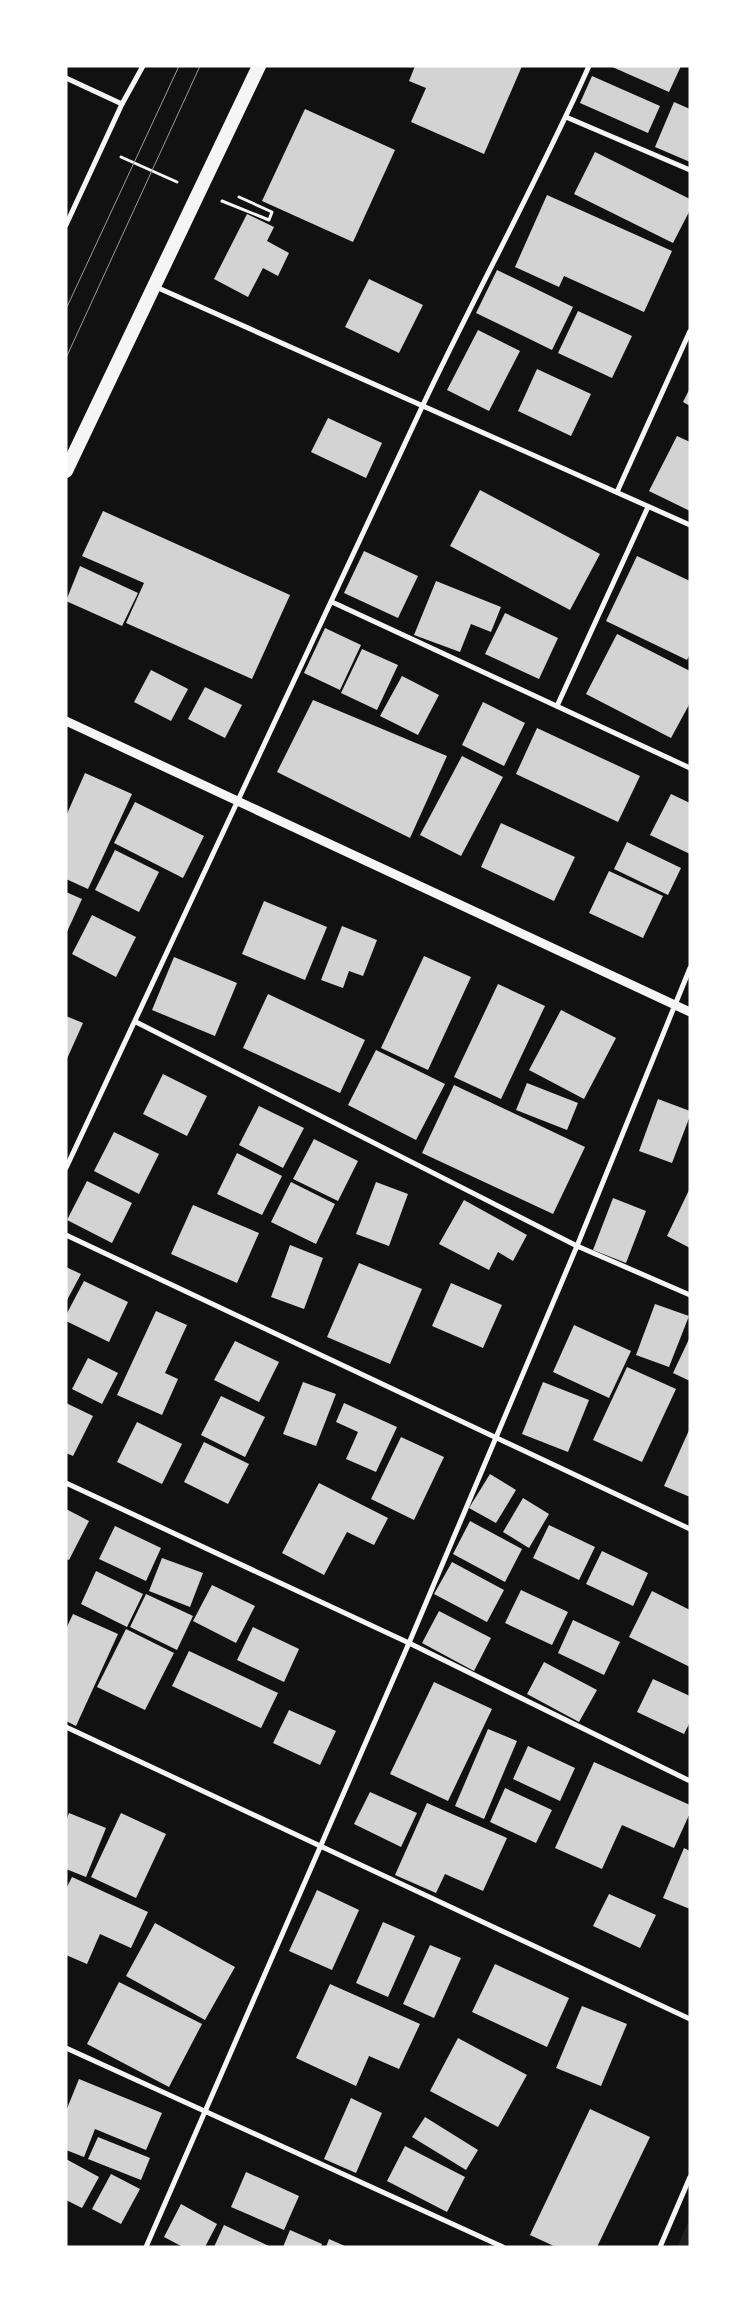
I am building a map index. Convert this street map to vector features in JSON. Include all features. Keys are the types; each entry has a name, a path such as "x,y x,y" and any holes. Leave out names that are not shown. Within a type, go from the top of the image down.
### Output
{"highway":[{"path":"66,471 259,66"}],"street":[{"path":"66,225 122,104 143,66"},
{"path":"66,1168 136,1022 422,406 566,117 589,66"},
{"path":"66,78 122,104"},
{"path":"566,117 690,170"},
{"path":"155,287 690,526"},
{"path":"617,492 690,331"},
{"path":"557,706 648,506"},
{"path":"332,602 690,768"},
{"path":"66,721 690,1012"},
{"path":"146,2247 409,1643 577,1246 690,968"},
{"path":"136,1022 577,1246 690,1295"},
{"path":"66,1235 690,1529"},
{"path":"66,1483 409,1643 690,1781"},
{"path":"66,1727 690,2019"},
{"path":"66,2048 503,2247"},
{"path":"660,2247 690,2177"}],"path":[{"path":"116,155 186,185"},
{"path":"220,200 269,220 272,212 238,197"}],"shaded area":[{"path":"690,2218 690,2247 677,2247"}],"building":[{"path":"415,66 522,66 484,154 411,122 426,88 409,81"},
{"path":"610,66 681,66 669,92"},
{"path":"592,76 660,106 648,133 580,103"},
{"path":"674,102 690,109 690,162 655,147"},
{"path":"305,109 395,150 353,242 262,201"},
{"path":"595,152 690,199 690,210 673,243 574,194"},
{"path":"547,195 672,251 644,312 564,276 559,287 515,267"},
{"path":"247,214 274,227 267,241 289,253 278,276 263,268 248,297 214,279"},
{"path":"497,270 573,307 552,350 476,313"},
{"path":"369,279 423,305 399,353 345,327"},
{"path":"578,311 632,336 612,378 558,353"},
{"path":"478,330 520,351 489,411 447,390"},
{"path":"537,369 591,394 571,436 518,411"},
{"path":"690,388 690,406 683,402"},
{"path":"328,418 382,443 366,478 311,452"},
{"path":"677,436 690,442 690,511 649,491"},
{"path":"480,490 600,554 570,610 450,546"},
{"path":"103,511 290,595 252,679 126,623 144,583 82,556"},
{"path":"364,551 418,576 398,618 344,593"},
{"path":"637,556 690,581 690,654 687,660 606,621"},
{"path":"80,566 138,593 122,626 66,601"},
{"path":"436,581 501,607 491,632 471,624 460,652 414,635"},
{"path":"505,613 558,638 539,679 485,654"},
{"path":"325,628 361,645 340,690 304,673"},
{"path":"617,634 690,671 690,703 671,738 586,694"},
{"path":"362,649 398,665 377,710 341,693"},
{"path":"151,670 188,689 171,721 134,702"},
{"path":"402,676 439,695 418,735 380,716"},
{"path":"205,687 242,705 225,738 188,719"},
{"path":"313,700 447,756 410,838 277,772"},
{"path":"483,702 525,723 504,766 462,745"},
{"path":"537,728 640,776 618,822 516,774"},
{"path":"462,756 503,777 461,856 420,835"},
{"path":"85,773 132,794 88,889 66,879 66,816"},
{"path":"671,794 690,803 690,854 650,835"},
{"path":"135,802 204,836 183,878 114,843"},
{"path":"501,823 575,857 554,901 481,867"},
{"path":"627,842 681,868 668,895 614,869"},
{"path":"115,850 159,872 139,912 95,890"},
{"path":"609,871 663,896 643,938 589,913"},
{"path":"66,892 82,899 66,934"},
{"path":"264,901 327,927 305,980 242,954"},
{"path":"92,915 136,937 116,977 72,954"},
{"path":"342,926 377,940 363,976 349,971 343,988 321,980"},
{"path":"424,956 471,977 428,1070 381,1048"},
{"path":"174,957 237,983 215,1036 152,1010"},
{"path":"498,984 545,1006 501,1099 454,1077"},
{"path":"268,994 365,1040 340,1093 243,1048"},
{"path":"561,1010 616,1038 584,1099 529,1070"},
{"path":"66,1016 83,1023 66,1061"},
{"path":"376,1050 445,1084 416,1140 348,1105"},
{"path":"163,1074 207,1096 187,1136 143,1114"},
{"path":"527,1083 578,1103 567,1130 516,1110"},
{"path":"454,1085 585,1147 553,1214 422,1153"},
{"path":"658,1099 690,1111 690,1116 672,1163 639,1151"},
{"path":"259,1106 304,1128 283,1168 239,1145"},
{"path":"114,1132 159,1154 139,1194 94,1171"},
{"path":"314,1139 358,1161 338,1201 293,1179"},
{"path":"237,1153 282,1176 262,1215 217,1194"},
{"path":"87,1181 132,1203 112,1243 67,1220"},
{"path":"291,1182 335,1204 316,1244 271,1222"},
{"path":"376,1182 408,1194 389,1246 356,1234"},
{"path":"690,1188 690,1248 667,1236"},
{"path":"613,1198 646,1211 626,1263 593,1250"},
{"path":"464,1200 527,1235 513,1261 498,1252 489,1270 439,1244"},
{"path":"193,1205 259,1233 237,1283 171,1254"},
{"path":"290,1245 323,1258 304,1309 271,1297"},
{"path":"359,1263 422,1289 390,1364 327,1337"},
{"path":"66,1267 81,1274 66,1302"},
{"path":"84,1281 128,1302 109,1342 66,1321 66,1315"},
{"path":"451,1283 502,1305 483,1348 432,1326"},
{"path":"655,1304 689,1316 669,1367 636,1355"},
{"path":"156,1311 187,1325 165,1373 178,1379 162,1415 117,1395"},
{"path":"574,1325 631,1351 609,1398 553,1372"},
{"path":"690,1337 690,1381 673,1373"},
{"path":"235,1341 279,1362 259,1402 214,1380"},
{"path":"88,1358 118,1373 102,1404 72,1389"},
{"path":"627,1367 676,1389 642,1462 593,1440"},
{"path":"303,1382 336,1394 316,1446 283,1434"},
{"path":"543,1382 589,1400 568,1452 522,1434"},
{"path":"221,1396 265,1417 245,1457 201,1435"},
{"path":"66,1403 93,1416 73,1456 66,1453"},
{"path":"344,1403 397,1427 376,1472 346,1459 358,1432 336,1422"},
{"path":"137,1422 182,1444 162,1484 117,1462"},
{"path":"690,1428 690,1497 664,1486"},
{"path":"401,1437 444,1457 414,1520 371,1499"},
{"path":"204,1442 249,1464 228,1504 184,1482"},
{"path":"490,1474 516,1490 496,1523 469,1508"},
{"path":"319,1483 388,1518 374,1545 347,1532 324,1575 282,1553"},
{"path":"523,1498 549,1514 529,1548 503,1532"},
{"path":"66,1509 89,1521 69,1560 66,1559"},
{"path":"470,1521 522,1549 505,1582 453,1554"},
{"path":"549,1525 595,1547 579,1580 533,1558"},
{"path":"115,1526 161,1548 146,1581 99,1559"},
{"path":"602,1551 648,1573 633,1606 586,1584"},
{"path":"162,1558 203,1573 190,1607 149,1591"},
{"path":"452,1562 504,1590 487,1622 434,1594"},
{"path":"96,1571 143,1594 127,1627 81,1604"},
{"path":"212,1585 255,1606 236,1643 193,1621"},
{"path":"521,1590 568,1612 552,1645 505,1623"},
{"path":"652,1591 690,1610 690,1667 629,1637"},
{"path":"146,1594 193,1616 177,1650 130,1627"},
{"path":"439,1611 491,1638 474,1671 422,1643"},
{"path":"73,1614 118,1634 76,1726 66,1721 66,1629"},
{"path":"573,1620 620,1642 604,1675 558,1653"},
{"path":"253,1627 299,1649 284,1682 237,1660"},
{"path":"126,1629 174,1653 145,1710 97,1687"},
{"path":"189,1651 278,1693 261,1728 172,1686"},
{"path":"544,1662 597,1690 579,1722 527,1694"},
{"path":"653,1679 690,1696 690,1722 684,1734 637,1712"},
{"path":"434,1682 492,1709 448,1801 390,1774"},
{"path":"289,1710 336,1731 320,1765 273,1743"},
{"path":"488,1729 517,1741 484,1819 455,1806"},
{"path":"528,1746 575,1768 560,1801 513,1779"},
{"path":"594,1762 690,1805 690,1813 674,1848 622,1825 602,1869 555,1848"},
{"path":"505,1788 552,1810 536,1843 490,1822"},
{"path":"370,1792 417,1813 401,1847 354,1824"},
{"path":"427,1803 507,1838 483,1891 445,1874 436,1893 395,1875"},
{"path":"69,1813 106,1828 86,1877 66,1869 66,1821"},
{"path":"121,1813 166,1834 136,1898 91,1877"},
{"path":"684,1848 690,1851 690,1909 663,1898"},
{"path":"72,1877 148,1912 131,1948 100,1934 87,1964 66,1955 66,1889"},
{"path":"317,1890 359,1910 332,1970 289,1951"},
{"path":"609,1894 656,1915 640,1948 593,1926"},
{"path":"383,1922 415,1936 388,1997 356,1983"},
{"path":"155,1923 235,1967 205,2020 126,1976"},
{"path":"430,1945 461,1958 434,2018 403,2004"},
{"path":"495,1964 569,1998 547,2047 472,2012"},
{"path":"119,1982 202,2024 169,2087 87,2044"},
{"path":"330,1984 420,2024 399,2069 369,2056 356,2086 296,2058"},
{"path":"582,2006 627,2024 601,2086 556,2068"},
{"path":"458,2038 527,2075 498,2127 430,2091"},
{"path":"79,2079 162,2113 146,2150 95,2129 84,2157 66,2150 66,2111"},
{"path":"351,2098 382,2113 356,2173 324,2159"},
{"path":"590,2109 650,2137 597,2247 556,2247 530,2235"},
{"path":"425,2117 478,2150 466,2170 412,2137"},
{"path":"98,2137 150,2158 141,2180 88,2159"},
{"path":"405,2146 465,2177 447,2212 387,2181"},
{"path":"66,2159 99,2177 82,2208 66,2200"},
{"path":"246,2172 299,2196 284,2230 231,2207"},
{"path":"111,2174 140,2189 121,2224 92,2209"},
{"path":"181,2204 217,2224 205,2247 183,2247 164,2237"},
{"path":"224,2225 271,2247 214,2247"},
{"path":"290,2230 322,2244 321,2247 283,2247"},
{"path":"329,2239 347,2247 326,2247"}],"tram line":[{"path":"66,309 179,66"},
{"path":"66,358 200,66"}]}
